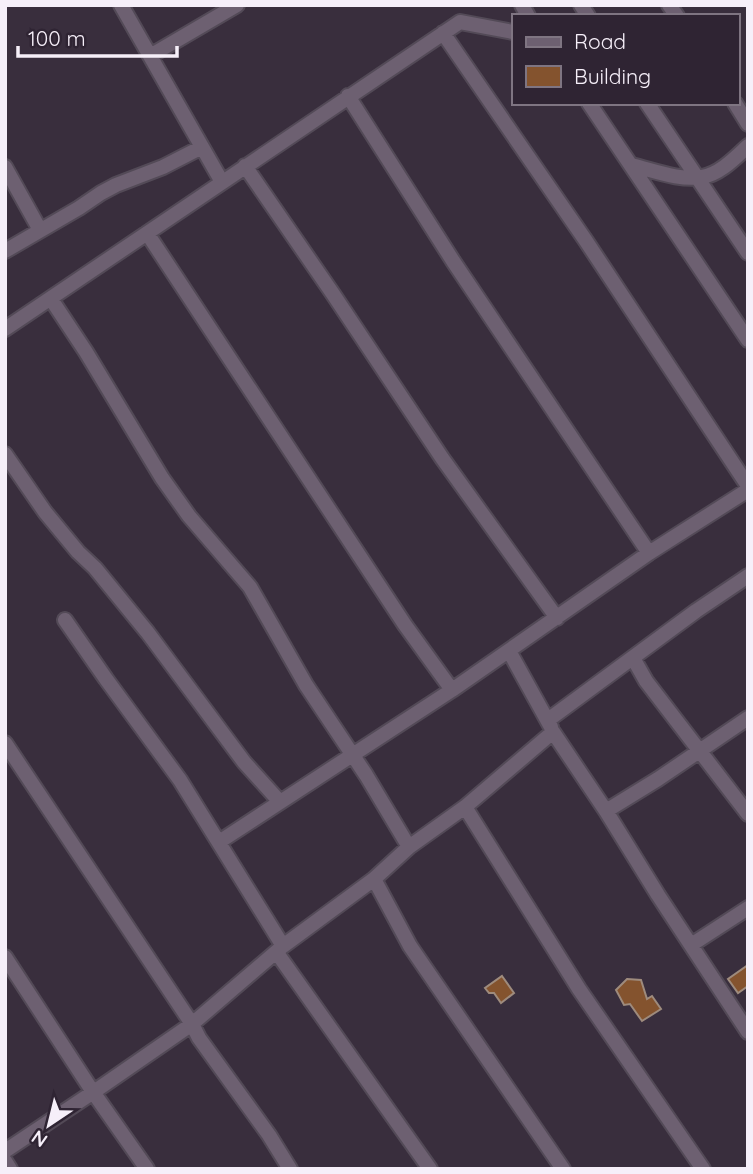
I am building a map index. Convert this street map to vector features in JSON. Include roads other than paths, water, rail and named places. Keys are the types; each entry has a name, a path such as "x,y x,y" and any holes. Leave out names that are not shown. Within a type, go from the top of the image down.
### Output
{"street":[{"path":"121,5 222,182"},
{"path":"150,56 237,5"},
{"path":"5,329 460,22 512,32"},
{"path":"219,842 452,690 649,553 748,488 586,241 443,33"},
{"path":"348,96 453,261 649,553"},
{"path":"590,105 748,340"},
{"path":"648,105 748,253"},
{"path":"736,105 748,124"},
{"path":"631,165 669,174 704,177 725,166 748,146"},
{"path":"5,251 116,185 163,167 202,147"},
{"path":"245,166 442,458 557,618"},
{"path":"5,167 40,230"},
{"path":"147,233 405,625 452,690"},
{"path":"51,299 162,478 189,516 250,587 306,685 409,847"},
{"path":"5,454 45,512 95,568 244,762 279,802"},
{"path":"5,1151 192,1024 280,949 374,879 409,847 465,807 550,726 633,658 748,576"},
{"path":"65,620 180,780 280,949 430,1169"},
{"path":"509,651 550,726 748,1032"},
{"path":"633,658 646,681 748,814"},
{"path":"606,811 748,718"},
{"path":"5,743 199,1038 270,1135 290,1169"},
{"path":"465,807 579,989 703,1169"},
{"path":"374,879 410,947 563,1169"},
{"path":"691,945 748,908"},
{"path":"5,957 147,1169"},
{"path":"5,1161 10,1169"}]}
